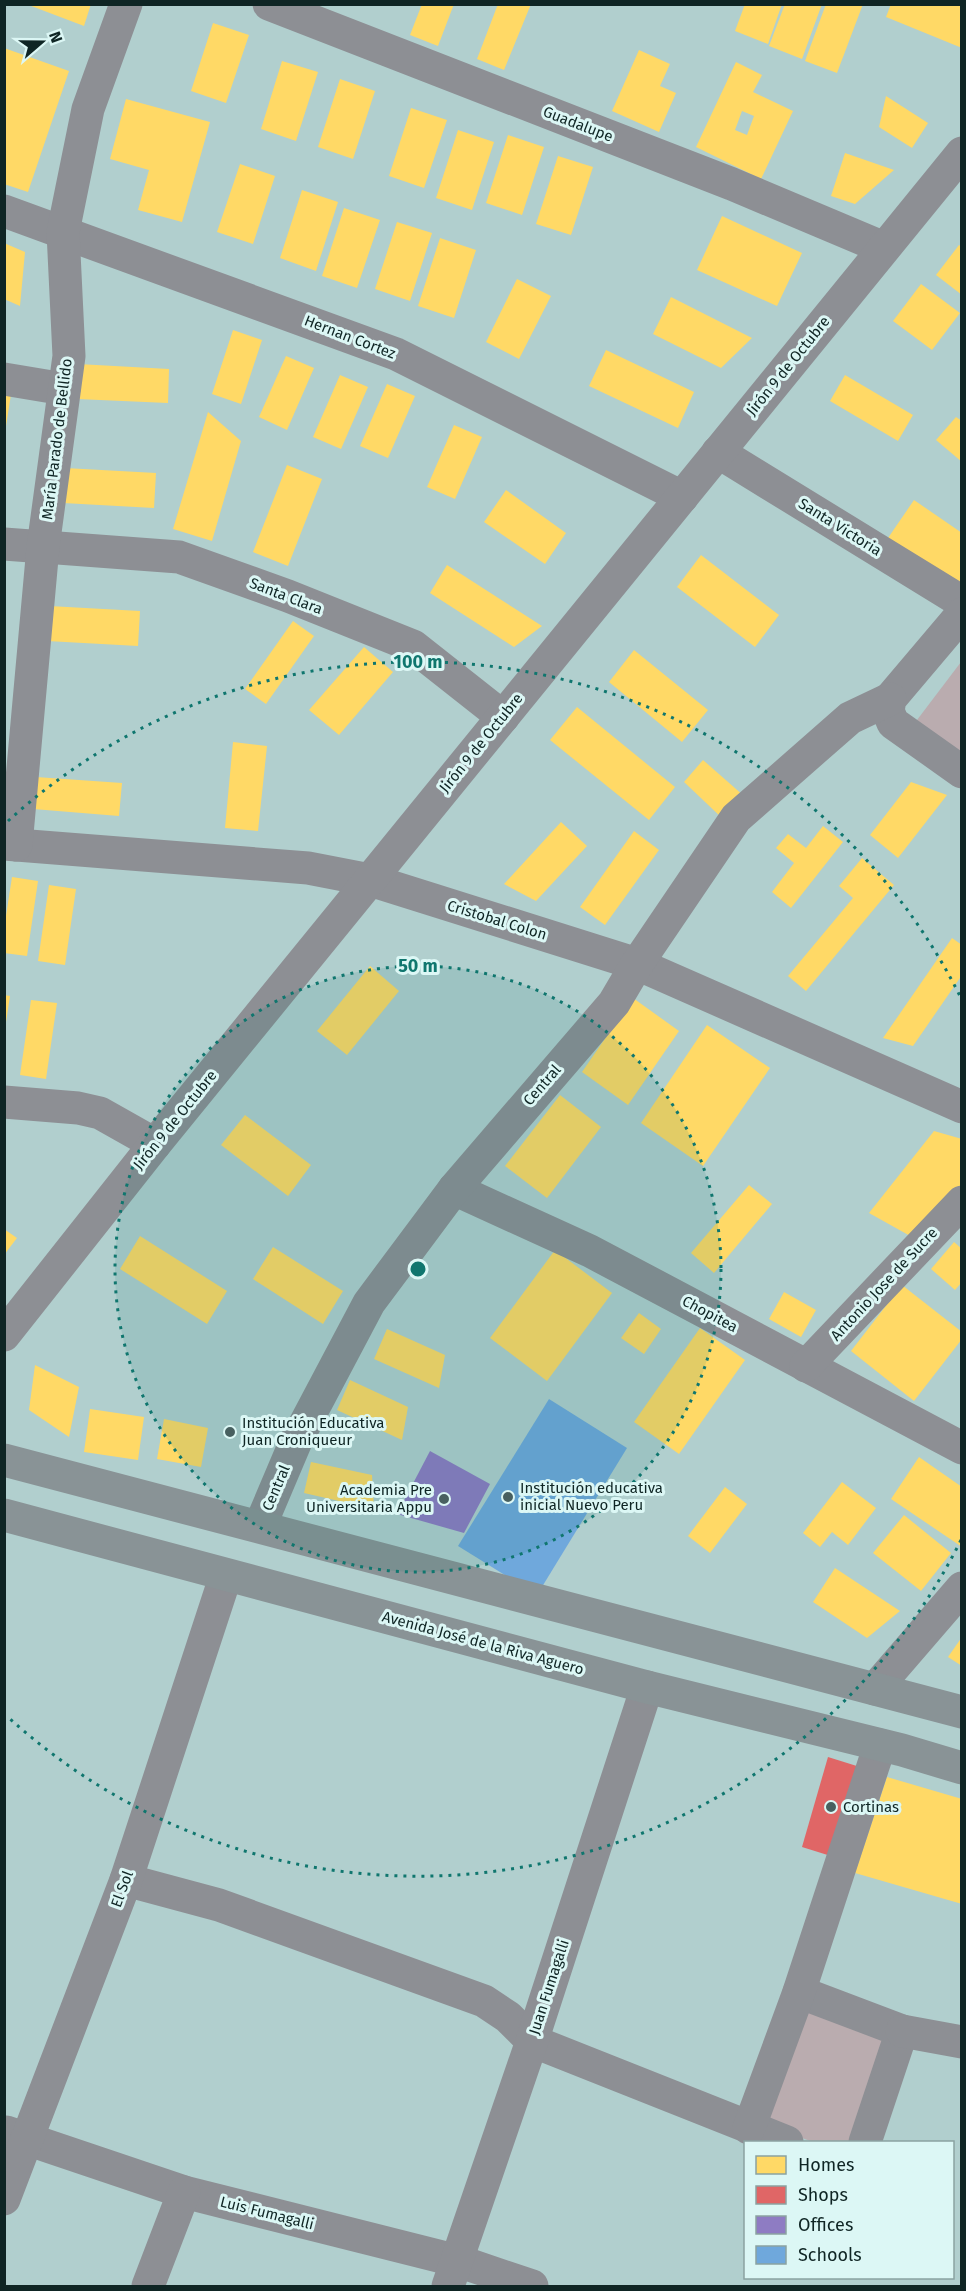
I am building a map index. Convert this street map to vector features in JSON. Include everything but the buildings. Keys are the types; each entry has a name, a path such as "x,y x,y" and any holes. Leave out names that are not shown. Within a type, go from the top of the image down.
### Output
{"main road":[{"path":"4,1460 962,1712"},
{"name":"Avenida José de la Riva Aguero","path":"4,1515 647,1687 880,1745 962,1768"}],"street":[{"name":"María Parado de Bellido","path":"10,845 44,547 69,356 63,232 88,109 126,4"},
{"name":"Guadalupe","path":"269,4 732,184 884,248"},
{"name":"Jirón 9 de Octubre","path":"4,1335 155,1144 962,153"},
{"name":"Hernan Cortez","path":"4,211 396,354 682,497"},
{"path":"4,379 64,389"},
{"name":"Santa Victoria","path":"718,452 962,602"},
{"name":"Santa Clara","path":"4,544 179,557 288,596 412,646 502,717"},
{"path":"962,614 890,699 888,711 893,723 962,772"},
{"name":"Central","path":"260,1526 296,1441 369,1303 454,1189 614,1003 637,964 736,818 850,718 890,699"},
{"name":"Cristobal Colon","path":"10,845 308,868 370,880 637,964 962,1107"},
{"path":"4,1102 78,1108 100,1113 155,1144"},
{"name":"Chopitea","path":"454,1189 590,1251 962,1448"},
{"name":"Antonio Jose de Sucre","path":"806,1366 962,1202"},
{"name":"El Sol","path":"4,2199 15,2135 126,1880 226,1575"},
{"path":"875,1689 962,1588"},
{"name":"Juan Fumagalli","path":"453,2273 532,2041 647,1687"},
{"path":"749,2128 799,1992 880,1745"},
{"path":"126,1880 219,1905 484,2001 508,2017 532,2041 784,2141"},
{"path":"799,1992 902,2031 962,2042"},
{"path":"865,2141 902,2031"},
{"name":"Luis Fumagalli","path":"15,2135 184,2192 453,2273 532,2286"},
{"path":"148,2286 184,2192"}],"shaded area":[{"path":"961,662 961,768 923,744 917,720"},
{"path":"805,2010 887,2042 850,2141 810,2141 767,2125"}],"place":[{"name":"Institución Educativa Juan Croniqueur","path":"230,1432"},
{"name":"Institución educativa inicial Nuevo Peru","path":"508,1497"},
{"name":"Academia Pre Universitaria Appu","path":"444,1499"},
{"name":"Cortinas","path":"831,1807"}]}
